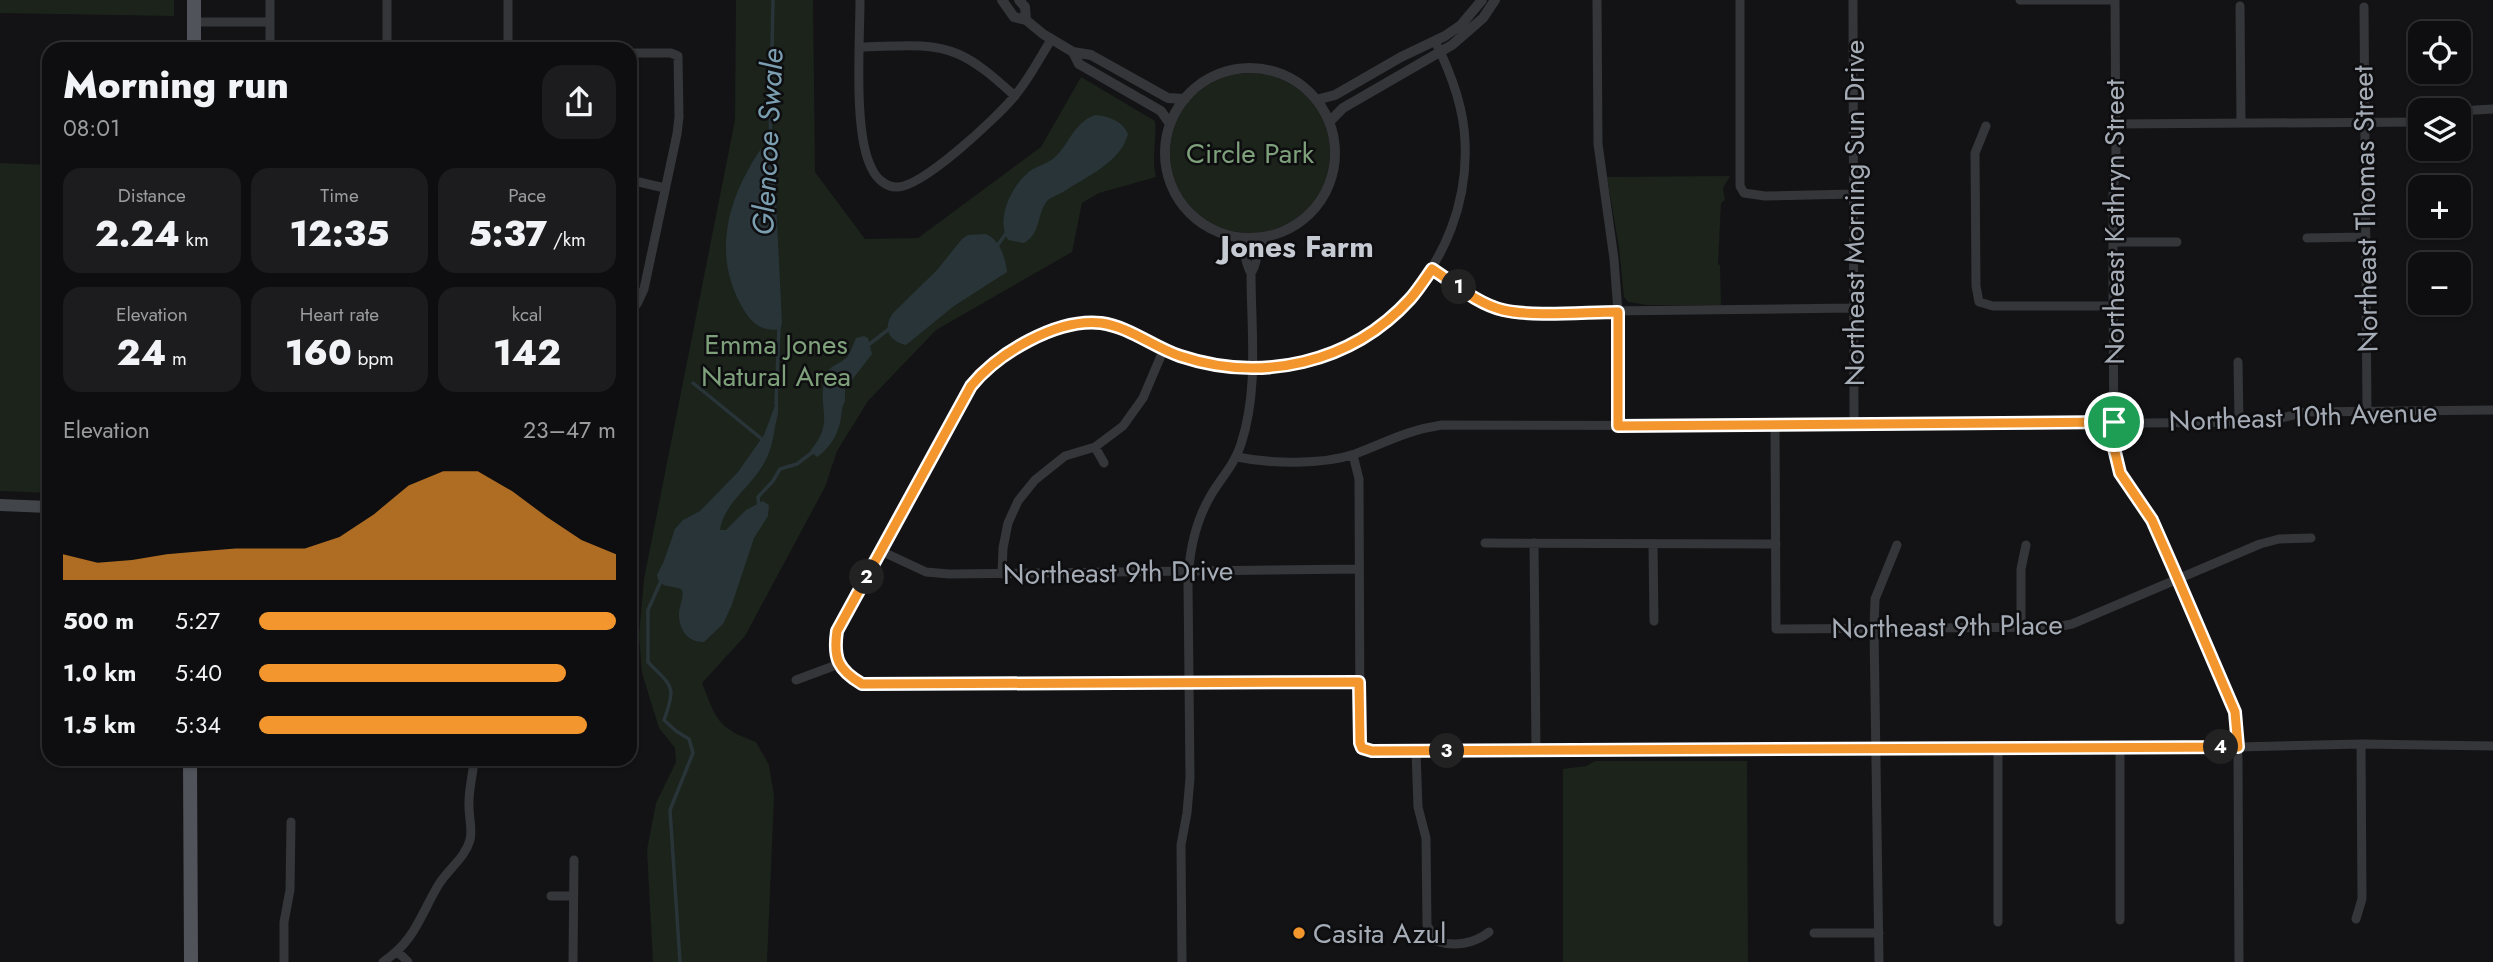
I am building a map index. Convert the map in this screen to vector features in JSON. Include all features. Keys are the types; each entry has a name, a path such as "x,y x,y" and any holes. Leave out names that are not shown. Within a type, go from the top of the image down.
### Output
{"main road":[{"path":"194,0 194,42"},
{"path":"0,505 42,507"},
{"path":"190,766 191,962"}],"street":[{"path":"270,0 270,42"},
{"path":"387,0 387,42"},
{"path":"508,0 508,42"},
{"path":"860,0 861,128 864,150 873,171 884,183 895,187 919,180 987,126 1015,96 1051,40"},
{"path":"1002,0 1014,17 1026,20 1051,40 1073,52 1091,55 1168,98 1185,99"},
{"path":"1019,0 1025,8 1026,20"},
{"path":"1316,100 1335,95 1401,57 1437,46 1461,25 1482,0"},
{"path":"1329,122 1343,107 1437,46 1472,29 1495,0"},
{"path":"1597,0 1598,144 1614,259 1618,312 1618,426"},
{"path":"1740,0 1740,186 1744,193 1765,196 1853,194"},
{"name":"Northeast Morning Sun Drive","path":"1853,0 1854,425"},
{"path":"2020,0 2115,0"},
{"name":"Northeast Kathryn Street","path":"2115,0 2116,124 2112,306 2114,448 2120,473 2152,520 2235,712 2238,747 2239,962"},
{"path":"2239,6 2241,122"},
{"name":"Northeast Thomas Street","path":"2364,7 2367,412"},
{"path":"194,22 270,22"},
{"path":"860,47 930,46 957,53 1015,96"},
{"path":"1359,682 862,684 848,675 839,664 834,650 837,631 971,386 994,362 1044,334 1070,324 1087,322 1124,329 1163,351 1208,364 1252,369 1305,362 1350,345 1367,335 1411,298 1432,269 1457,216 1465,165 1461,111 1456,91 1437,46"},
{"path":"1073,52 1079,64 1161,111 1170,124"},
{"path":"637,53 678,55 679,117 644,289 637,300"},
{"path":"1256,68 1285,76 1302,86 1316,100 1329,122 1335,161 1322,199 1309,215 1293,227 1265,237 1238,238 1226,235 1193,217 1177,197 1168,174 1167,136 1170,124 1185,99 1199,85 1216,75 1236,69 1256,68"},
{"path":"2471,110 2493,109"},
{"path":"2116,124 2408,122"},
{"path":"1986,126 1975,153 1976,286 1979,302 1993,306 2112,306"},
{"path":"637,182 665,188"},
{"path":"1251,274 1256,265 1258,248 1265,237"},
{"path":"2307,238 2366,237"},
{"path":"1182,962 1181,845 1189,797 1191,548 1198,523 1212,494 1237,457 1250,409 1251,274 1244,248 1238,238"},
{"path":"2113,242 2177,242"},
{"path":"1432,269 1483,302 1503,310 1522,312 1853,308"},
{"path":"1002,574 1008,523 1018,501 1035,480 1065,456 1095,447 1123,426 1143,398 1163,351"},
{"path":"2238,362 2239,422"},
{"name":"Northeast 10th Avenue","path":"1237,457 1288,462 1353,455 1409,431 1442,425 1775,426 2239,422 2273,420 2306,412 2493,410"},
{"path":"1485,543 1776,544 1775,426"},
{"path":"1095,447 1104,463"},
{"path":"1353,455 1359,479 1360,743 1362,748 1372,751 2238,747 2361,744 2493,746"},
{"name":"Northeast 9th Place","path":"1776,544 1776,629 2056,628 2072,624 2260,544 2279,539 2311,538"},
{"path":"1534,543 1536,751"},
{"path":"1653,544 1654,621"},
{"path":"1879,962 1875,599 1897,545"},
{"path":"2021,628 2021,569 2026,545"},
{"name":"Northeast 9th Drive","path":"881,551 926,572 1002,574 1359,569"},
{"path":"796,680 839,664"},
{"path":"2356,919 2362,899 2361,744"},
{"path":"2120,746 2120,920"},
{"path":"1998,747 1998,922"},
{"path":"1416,751 1418,807 1426,838 1429,932 1436,941 1450,944 1475,941 1489,932"},
{"path":"383,962 398,952 421,922 439,883 466,852 471,834 469,802 473,766"},
{"path":"284,962 284,922 290,890 290,822"},
{"path":"573,962 574,860"},
{"path":"551,896 573,897"},
{"path":"1814,933 1879,933"},
{"path":"398,952 408,962"}],"green space":[{"path":"0,0 174,0 174,16 0,13"},
{"name":"Emma Jones Natural Area","path":"736,0 813,0 815,172 865,239 918,238 1041,147 1081,77 1155,121 1156,177 1099,193 1082,203 1072,252 936,330 868,401 837,451 825,487 745,636 702,683 720,721 733,732 756,742 769,765 774,796 767,962 653,962 647,850 656,803 676,762 675,748 659,728 642,673 639,635 644,579 735,120"},
{"name":"Circle Park","path":"1250,73 1280,79 1306,97 1324,123 1330,153 1324,183 1306,209 1280,227 1250,233 1220,227 1194,209 1176,183 1170,153 1176,123 1194,97 1220,79"},
{"path":"0,163 42,165 42,493 0,491"},
{"path":"1730,176 1723,188 1725,200 1721,203 1718,264 1721,305 1647,305 1628,302 1624,297 1607,177"},
{"path":"1595,761 1747,761 1748,962 1563,962 1563,769 1586,766"}],"shaded area":[{"path":"1095,115 1114,120 1126,129 1128,134 1118,153 1092,174 1048,200 1030,239 1024,243 1008,240 1003,222 1007,203 1017,185 1030,171 1054,158 1077,128"},
{"path":"768,144 773,147 782,323 780,329 774,330 759,326 747,315 735,293 726,258 728,222 733,205 754,159"},
{"path":"986,234 995,240 1001,250 1007,272 954,306 906,345 891,337 888,323 893,313 937,270 962,239 968,235"},
{"path":"856,338 868,338 872,354 845,389 845,401 837,433 817,457 810,451 818,440 824,422 823,387 827,372 848,356"},
{"path":"777,400 778,414 768,456 758,473 726,512 720,530 726,530 746,510 763,501 769,505 768,516 754,538 723,624 704,642 698,642 685,634 680,624 682,590 663,585 657,575 675,529 683,520 700,511 738,472 764,435"}],"waterway":[{"name":"Glencoe Swale","path":"770,146 773,0"},
{"path":"997,246 1007,232"},
{"name":"Glencoe Swale","path":"776,404 779,327"},
{"path":"867,346 889,329"},
{"path":"693,383 763,440"},
{"path":"759,507 758,497 780,469 797,464 814,451"},
{"name":"Glencoe Swale","path":"661,581 648,610 648,662 670,687 670,700 664,720 689,739 693,753 670,810 680,962"}],"place":[{"name":"Casita Azul","path":"1299,933"}],"district":[{"name":"Jones Farm","path":"1297,247"}],"route":[{"path":"1432,269 1483,302 1503,310 1618,312 1618,426 2114,422 2117,466 2132,492 2144,505 2174,570 2235,712 2238,747 1372,751 1362,748 1360,743 1359,682 862,684 848,675 839,664 834,650 837,631 971,386 994,362 1044,334 1070,324 1087,322 1124,329 1163,351 1208,364 1241,369 1285,366 1325,356 1367,335 1411,298 1432,269"}]}
